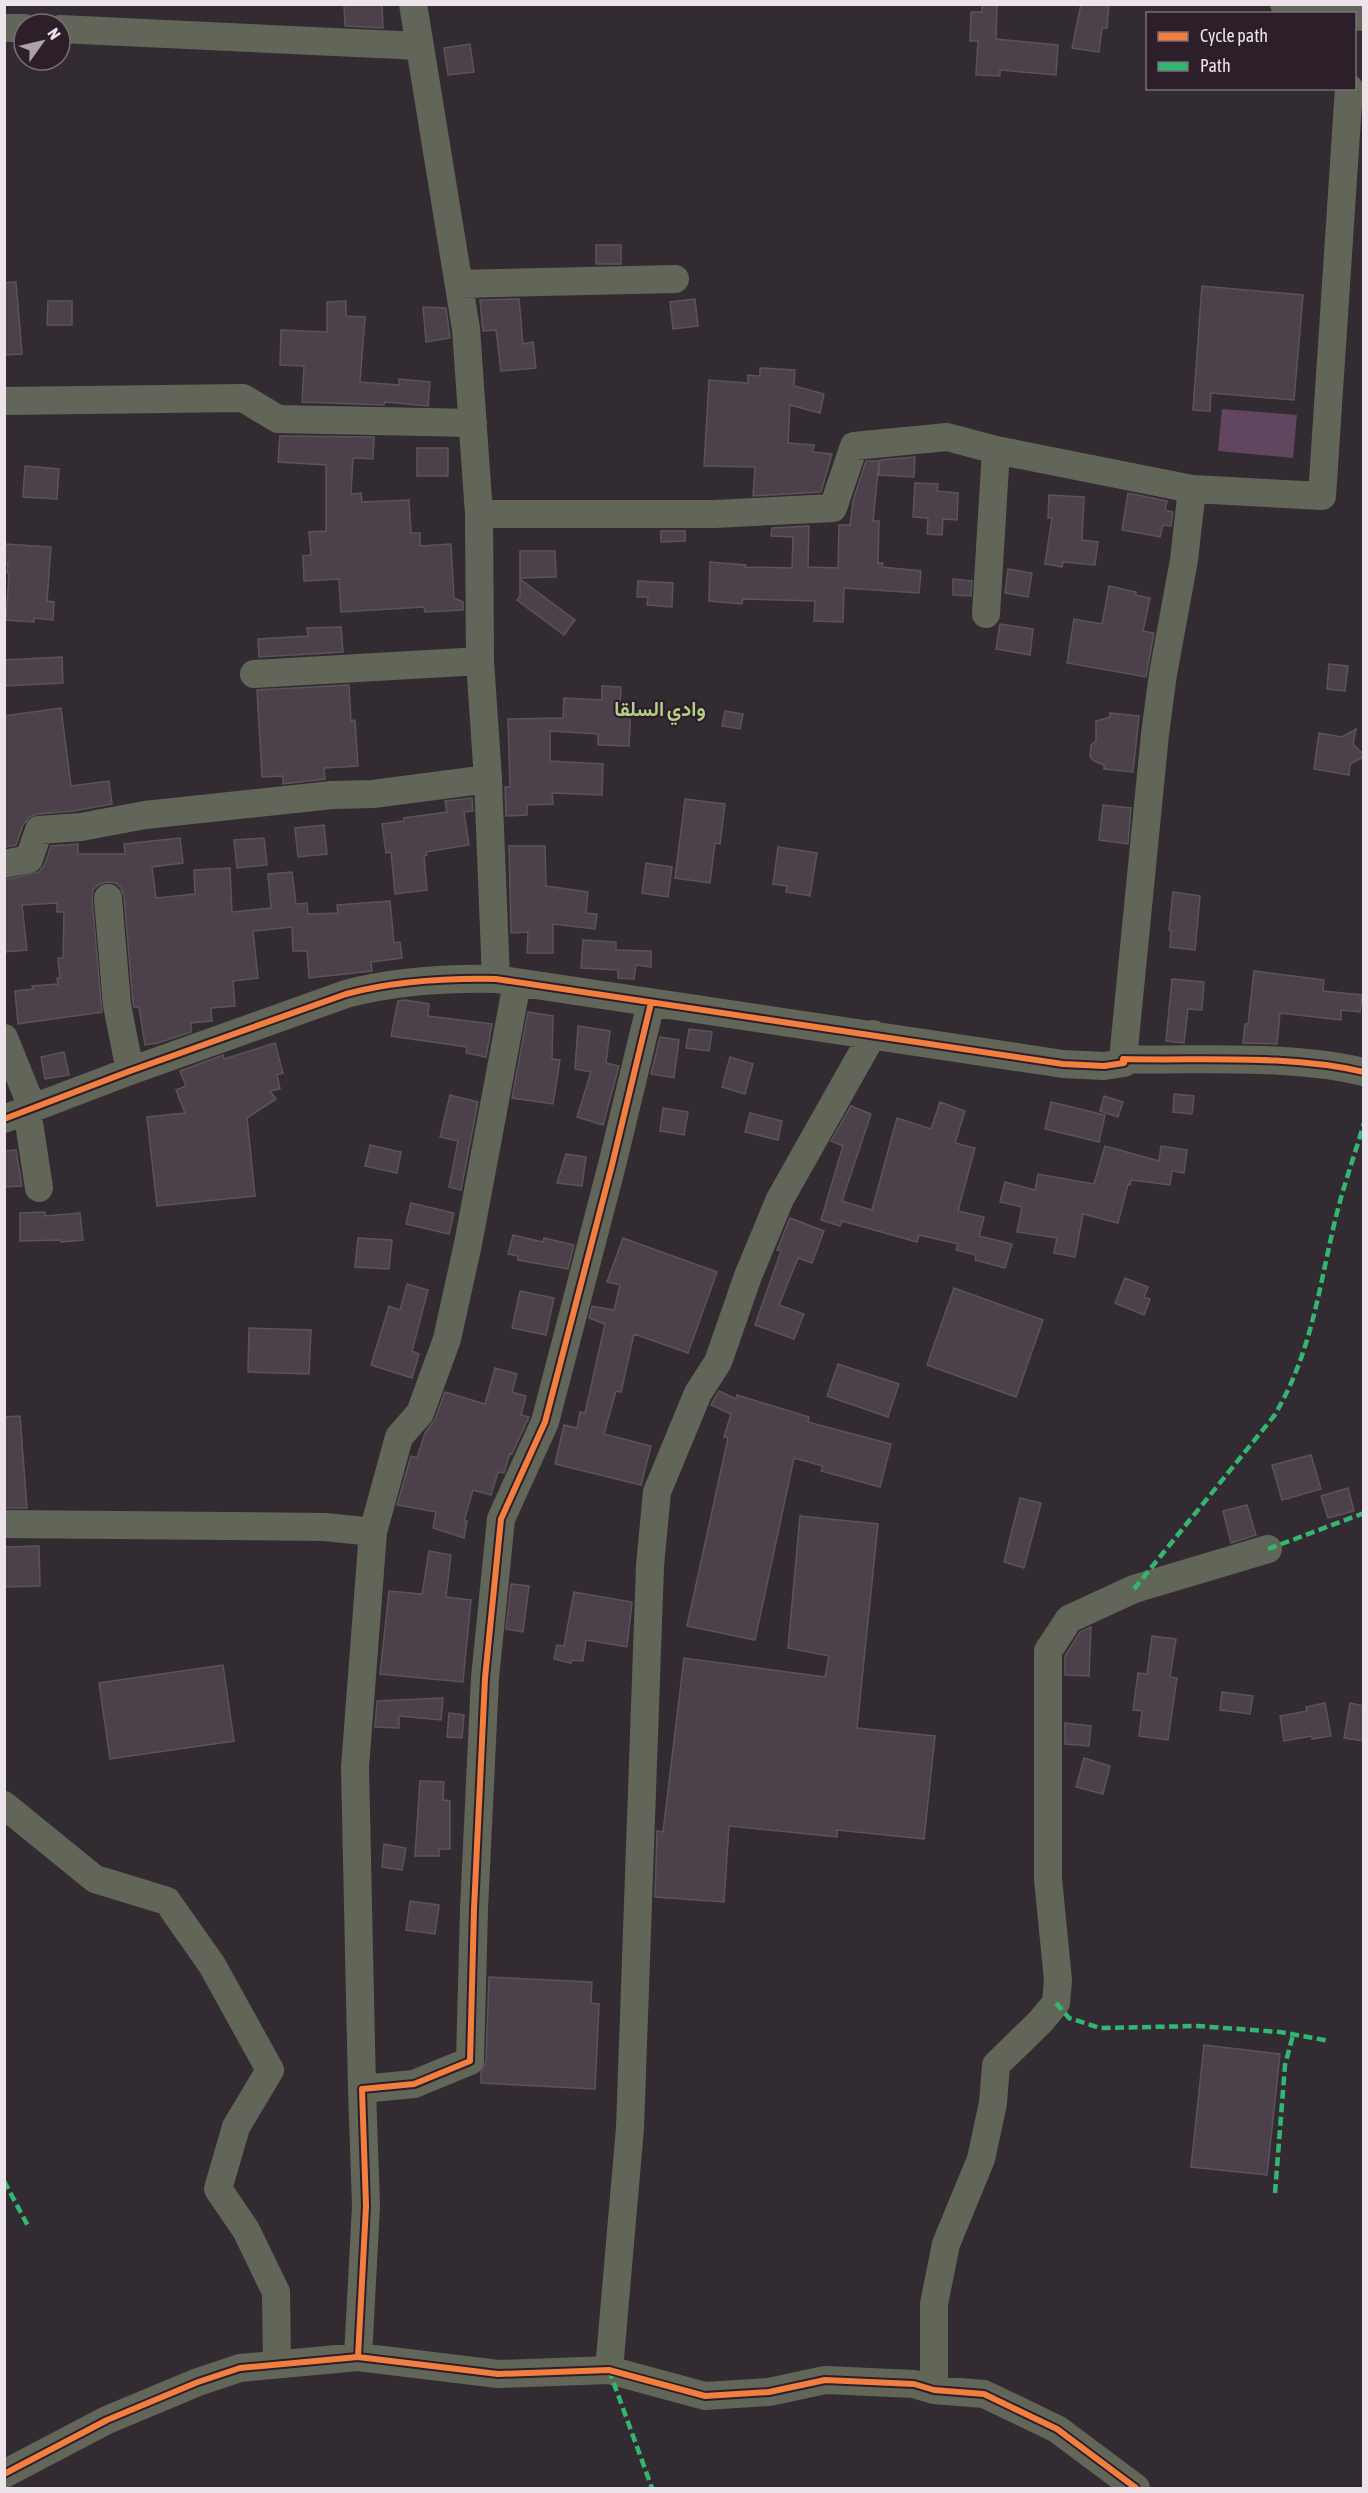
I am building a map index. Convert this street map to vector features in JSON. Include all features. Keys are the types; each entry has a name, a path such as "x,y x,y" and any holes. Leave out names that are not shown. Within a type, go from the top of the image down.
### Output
{"street":[{"path":"358,2357 366,2206 355,1767 373,1532 399,1437 420,1413 447,1339 468,1244 507,981 488,779 480,661 479,514 466,329 413,4"},
{"path":"1284,4 1329,12"},
{"path":"72,30 420,46"},
{"path":"479,514 714,514 833,508 854,446 947,437 996,450 1192,489 1322,496 1349,90"},
{"path":"459,284 675,279"},
{"path":"4,401 243,398 278,419 473,423"},
{"path":"986,614 996,450"},
{"path":"21,1112 346,994 382,985 458,979 507,981 1063,1064 1104,1066 1124,1063 1158,710 1184,560 1192,489"},
{"path":"254,674 480,661"},
{"path":"4,864 29,859 39,830 81,827 145,815 332,795 374,794 488,779"},
{"path":"108,898 117,1005 130,1071"},
{"path":"362,2089 414,2084 470,2061 474,1909 485,1678 501,1519 545,1422 612,1165 651,1003"},
{"path":"609,2370 630,2128 650,1566 657,1492 698,1393 718,1362 748,1276 780,1199 873,1034"},
{"path":"4,1038 39,1188"},
{"path":"1123,1059 1260,1060 1335,1065 1364,1072"},
{"path":"4,1524 324,1527 373,1532"},
{"path":"934,2390 934,2304 946,2244 981,2158 993,2103 996,2065 1056,2003 1058,1980 1048,1879 1048,1651 1069,1619 1134,1589 1268,1549"},
{"path":"4,1805 95,1879 167,1901 212,1965 270,2070 236,2127 218,2189 246,2230 276,2292 277,2363"},
{"path":"4,2474 107,2420 198,2382 240,2368 358,2357 498,2374 609,2370 705,2396 769,2392 825,2380 914,2384 934,2390 984,2394 1057,2429 1137,2488"}],"shaded area":[{"path":"1222,409 1297,415 1293,458 1218,451"}],"building":[{"path":"382,4 383,28 345,26 344,5"},
{"path":"982,4 997,4 996,39 1058,45 1056,75 1000,70 1000,76 976,75 978,41 970,41 971,12 982,12"},
{"path":"1081,4 1109,4 1107,28 1102,28 1099,52 1072,48"},
{"path":"470,44 474,72 448,75 444,48"},
{"path":"596,245 621,245 621,264 596,264"},
{"path":"16,282 22,354 4,355 4,283"},
{"path":"1202,286 1303,295 1294,400 1211,393 1210,411 1193,410"},
{"path":"519,299 523,344 533,342 536,368 501,371 496,330 483,331 480,300"},
{"path":"695,299 698,326 673,329 670,302"},
{"path":"48,301 72,301 72,325 47,325"},
{"path":"346,301 346,316 365,317 360,382 399,385 399,379 430,382 428,406 385,402 384,405 302,402 304,366 280,365 281,330 327,332 327,302"},
{"path":"423,307 446,308 450,338 426,342"},
{"path":"760,368 795,370 794,386 824,394 820,413 790,405 788,443 814,445 813,452 832,454 821,492 753,496 755,467 704,466 709,380 748,383 748,375 760,376"},
{"path":"280,436 374,437 373,459 353,458 351,494 361,493 362,502 409,500 411,533 420,533 420,546 451,544 454,598 463,602 463,610 425,612 424,607 341,612 339,579 304,581 303,556 311,555 309,532 326,531 326,465 278,462"},
{"path":"417,448 448,448 448,476 417,476"},
{"path":"915,457 914,477 879,475 880,460"},
{"path":"866,461 879,461 873,521 879,521 878,563 883,563 882,567 921,571 919,593 844,588 843,622 814,621 815,601 743,599 742,604 709,601 710,562 746,565 745,567 792,568 793,537 771,536 772,528 809,526 808,567 838,568 839,525 850,525 853,501"},
{"path":"25,466 59,469 57,499 23,497"},
{"path":"915,483 938,484 937,491 958,493 957,520 943,519 942,535 927,534 928,518 913,517"},
{"path":"1128,493 1167,501 1165,510 1173,512 1171,526 1163,525 1160,537 1122,530"},
{"path":"1049,495 1084,497 1082,540 1098,542 1095,565 1063,562 1062,567 1045,564 1052,518 1048,518"},
{"path":"661,531 685,531 685,541 661,542"},
{"path":"4,544 51,547 47,601 54,602 53,620 34,618 34,622 6,620 9,573 7,573 8,564 4,564"},
{"path":"520,551 555,551 556,577 520,578"},
{"path":"1008,569 1032,573 1028,597 1005,593"},
{"path":"520,579 575,620 564,635 517,600 520,596"},
{"path":"953,579 972,581 971,596 953,595"},
{"path":"638,581 673,583 672,607 647,605 648,597 637,597"},
{"path":"1109,586 1136,592 1136,595 1150,598 1143,631 1154,633 1146,677 1067,663 1074,619 1102,624"},
{"path":"1000,624 1033,629 1030,655 996,649"},
{"path":"341,627 343,652 259,657 258,639 308,636 307,628"},
{"path":"62,657 63,683 4,686 4,660"},
{"path":"1329,664 1348,666 1345,691 1327,689"},
{"path":"349,685 351,721 355,720 358,766 324,768 325,779 283,784 283,776 262,777 257,690"},
{"path":"602,686 621,687 620,705 631,705 629,746 598,745 598,734 550,731 550,761 603,764 602,795 552,793 553,804 527,805 527,815 506,816 505,787 510,787 508,719 563,718 564,698 602,700"},
{"path":"61,708 71,786 109,781 112,804 30,817 23,825 16,845 4,847 4,716"},
{"path":"725,711 743,714 740,729 722,726"},
{"path":"1110,713 1139,716 1133,772 1104,769 1104,765 1090,757 1091,745 1096,741 1096,721 1110,717"},
{"path":"1356,729 1353,744 1364,757 1350,764 1349,775 1314,769 1319,733 1342,737"},
{"path":"472,798 473,811 464,812 469,845 426,852 427,855 424,856 427,890 395,894 391,852 386,853 382,824 404,821 404,818 447,812 445,801"},
{"path":"685,799 725,804 720,844 715,843 710,883 675,878"},
{"path":"1103,805 1131,808 1128,844 1099,840"},
{"path":"324,825 327,854 298,857 295,828"},
{"path":"180,838 183,863 152,867 156,898 195,894 194,870 230,868 232,912 271,908 268,874 292,872 296,904 307,903 308,914 338,913 337,905 390,901 394,943 400,942 402,958 371,962 372,971 309,978 307,951 293,951 292,927 253,931 258,978 233,981 235,1006 211,1008 212,1021 191,1023 191,1032 145,1045 139,1007 134,1007 133,1003 124,896 116,883 106,882 93,890 92,899 102,1012 18,1024 15,991 33,989 32,986 58,984 57,978 60,978 58,958 63,958 64,912 57,912 57,903 22,905 27,950 4,952 4,880 39,872 45,864 51,846 78,844 78,854 125,854 124,844"},
{"path":"264,838 267,865 237,868 234,840"},
{"path":"509,846 545,846 546,886 588,892 586,913 597,914 595,929 553,924 553,953 527,953 528,932 511,933"},
{"path":"778,847 817,853 810,896 786,892 787,886 773,884"},
{"path":"646,863 672,867 668,897 642,893"},
{"path":"1173,892 1200,896 1195,950 1170,947 1171,931 1169,930"},
{"path":"583,940 616,942 616,950 651,951 651,967 636,965 634,979 618,978 618,970 581,968"},
{"path":"1254,971 1324,980 1323,991 1362,995 1360,1012 1341,1010 1341,1020 1280,1013 1277,1044 1243,1043 1245,1024 1248,1024"},
{"path":"1172,979 1204,982 1202,1010 1188,1009 1184,1043 1166,1041"},
{"path":"398,1001 429,1004 428,1016 492,1024 486,1057 466,1053 467,1047 391,1036"},
{"path":"528,1012 553,1016 552,1059 560,1060 553,1104 512,1098"},
{"path":"578,1026 610,1031 606,1063 619,1066 603,1125 577,1117 591,1072 575,1069"},
{"path":"689,1029 712,1032 709,1051 686,1048"},
{"path":"660,1037 679,1040 674,1078 651,1074"},
{"path":"275,1043 283,1073 277,1075 280,1089 270,1091 276,1099 247,1118 255,1196 157,1206 147,1117 185,1113 176,1090 186,1086 180,1071 223,1055 224,1059"},
{"path":"64,1052 69,1075 45,1079 41,1057"},
{"path":"730,1057 753,1064 745,1094 722,1087"},
{"path":"1174,1094 1194,1096 1192,1114 1173,1112"},
{"path":"450,1095 478,1102 461,1190 449,1187 458,1141 440,1137"},
{"path":"1104,1096 1123,1102 1118,1117 1100,1111"},
{"path":"940,1102 965,1111 955,1143 975,1148 958,1211 984,1217 979,1236 1012,1244 1005,1268 975,1260 976,1255 956,1250 958,1244 919,1235 917,1242 842,1221 840,1226 821,1220 843,1146 831,1141 851,1106 871,1114 842,1201 872,1210 897,1118 931,1129"},
{"path":"1051,1102 1105,1115 1099,1142 1045,1129"},
{"path":"663,1108 688,1112 684,1135 660,1131"},
{"path":"750,1113 782,1121 778,1140 745,1132"},
{"path":"370,1145 401,1152 397,1173 365,1166"},
{"path":"1105,1146 1159,1161 1161,1146 1187,1150 1184,1173 1172,1171 1170,1185 1131,1180 1118,1223 1083,1214 1075,1257 1054,1253 1057,1238 1017,1232 1022,1207 1000,1202 1005,1182 1035,1190 1038,1174 1094,1184"},
{"path":"16,1150 22,1186 4,1187 4,1151"},
{"path":"566,1154 586,1157 582,1186 557,1183"},
{"path":"411,1203 454,1213 449,1234 406,1224"},
{"path":"45,1212 45,1216 80,1213 83,1240 20,1241 20,1213"},
{"path":"790,1218 824,1231 812,1263 798,1258 779,1305 804,1314 794,1339 755,1325 781,1251 777,1250"},
{"path":"513,1235 543,1242 544,1238 574,1245 568,1269 518,1260 518,1256 508,1254"},
{"path":"358,1238 392,1240 389,1269 355,1267"},
{"path":"623,1238 717,1272 688,1353 634,1334 621,1392 616,1391 604,1434 651,1446 641,1485 555,1464 564,1425 577,1428 580,1412 585,1413 605,1324 589,1318 592,1306 614,1310 620,1285 607,1282"},
{"path":"1125,1278 1148,1287 1144,1297 1150,1299 1144,1315 1115,1303"},
{"path":"407,1284 428,1290 412,1351 419,1354 412,1378 371,1365 389,1306 400,1310"},
{"path":"954,1288 1043,1320 1016,1397 927,1365"},
{"path":"520,1291 554,1298 546,1335 512,1328"},
{"path":"249,1328 311,1330 309,1374 248,1372"},
{"path":"838,1364 899,1384 888,1417 827,1396"},
{"path":"495,1368 517,1374 512,1392 526,1396 521,1415 529,1417 512,1454 510,1453 504,1473 498,1472 491,1495 473,1490 464,1521 467,1521 464,1538 433,1528 436,1512 397,1505 411,1456 417,1458 425,1433 435,1419 445,1392 485,1404"},
{"path":"719,1391 736,1399 737,1395 809,1417 808,1422 891,1444 880,1487 821,1471 823,1466 794,1458 755,1640 687,1626 728,1438 724,1437 731,1414 711,1405"},
{"path":"20,1416 27,1508 4,1508 4,1417"},
{"path":"1311,1455 1321,1489 1282,1500 1272,1465"},
{"path":"1348,1488 1354,1511 1328,1518 1321,1496"},
{"path":"1020,1498 1041,1503 1024,1568 1004,1562"},
{"path":"1247,1505 1256,1535 1231,1543 1223,1511"},
{"path":"800,1516 878,1524 857,1728 935,1736 924,1839 837,1830 837,1837 729,1826 724,1902 655,1897 657,1831 663,1832 684,1658 825,1677 829,1656 788,1648"},
{"path":"39,1546 40,1586 4,1587 4,1547"},
{"path":"429,1551 451,1555 446,1597 471,1600 463,1682 380,1674 389,1591 422,1594"},
{"path":"511,1584 529,1586 523,1632 506,1629"},
{"path":"574,1592 632,1602 627,1647 586,1640 583,1661 572,1660 571,1663 554,1659 557,1645 564,1646"},
{"path":"1091,1627 1089,1676 1065,1675 1065,1656 1080,1632"},
{"path":"1152,1636 1176,1639 1170,1677 1177,1678 1168,1740 1139,1736 1142,1711 1133,1710 1138,1673 1147,1674"},
{"path":"223,1665 234,1741 110,1759 99,1683"},
{"path":"1222,1692 1253,1696 1250,1714 1220,1710"},
{"path":"443,1698 441,1720 399,1716 399,1728 375,1727 377,1701"},
{"path":"1325,1703 1331,1736 1312,1739 1312,1736 1284,1741 1280,1716 1307,1711 1306,1707"},
{"path":"1350,1703 1364,1706 1364,1741 1344,1738"},
{"path":"449,1713 464,1715 462,1738 447,1737"},
{"path":"1065,1723 1091,1726 1089,1746 1065,1744"},
{"path":"1084,1758 1110,1766 1103,1794 1076,1787"},
{"path":"420,1781 444,1782 443,1800 450,1801 450,1849 439,1849 439,1856 415,1856"},
{"path":"384,1844 406,1848 402,1870 382,1867"},
{"path":"410,1901 439,1905 435,1934 406,1930"},
{"path":"489,1977 592,1982 591,2003 599,2004 595,2089 481,2083 481,2072 486,2061"},
{"path":"1204,2045 1280,2054 1267,2175 1191,2167"}],"marked path":[{"path":"1134,1589 1274,1416 1287,1393 1312,1323 1337,1212 1364,1123"},
{"path":"1268,1549 1364,1513"},
{"path":"1056,2003 1069,2018 1100,2028 1197,2026 1280,2032 1330,2041"},
{"path":"1275,2193 1285,2065 1293,2035"},
{"path":"4,2181 28,2226"},
{"path":"609,2370 652,2488"}],"cycle path":[{"path":"4,1119 130,1071 346,994 402,983 458,979 496,979 1063,1064 1104,1066 1124,1063 1123,1059 1244,1060 1305,1063 1364,1072"},
{"path":"358,2357 366,2206 362,2089 414,2084 470,2061 474,1909 485,1678 501,1519 545,1422 612,1165 651,1003"},
{"path":"4,2474 107,2420 198,2382 240,2368 358,2357 498,2374 609,2370 705,2396 769,2392 825,2380 914,2384 934,2390 984,2394 1057,2429 1136,2488"}],"district":[{"name":"وادي السلقا","path":"660,708"}]}
